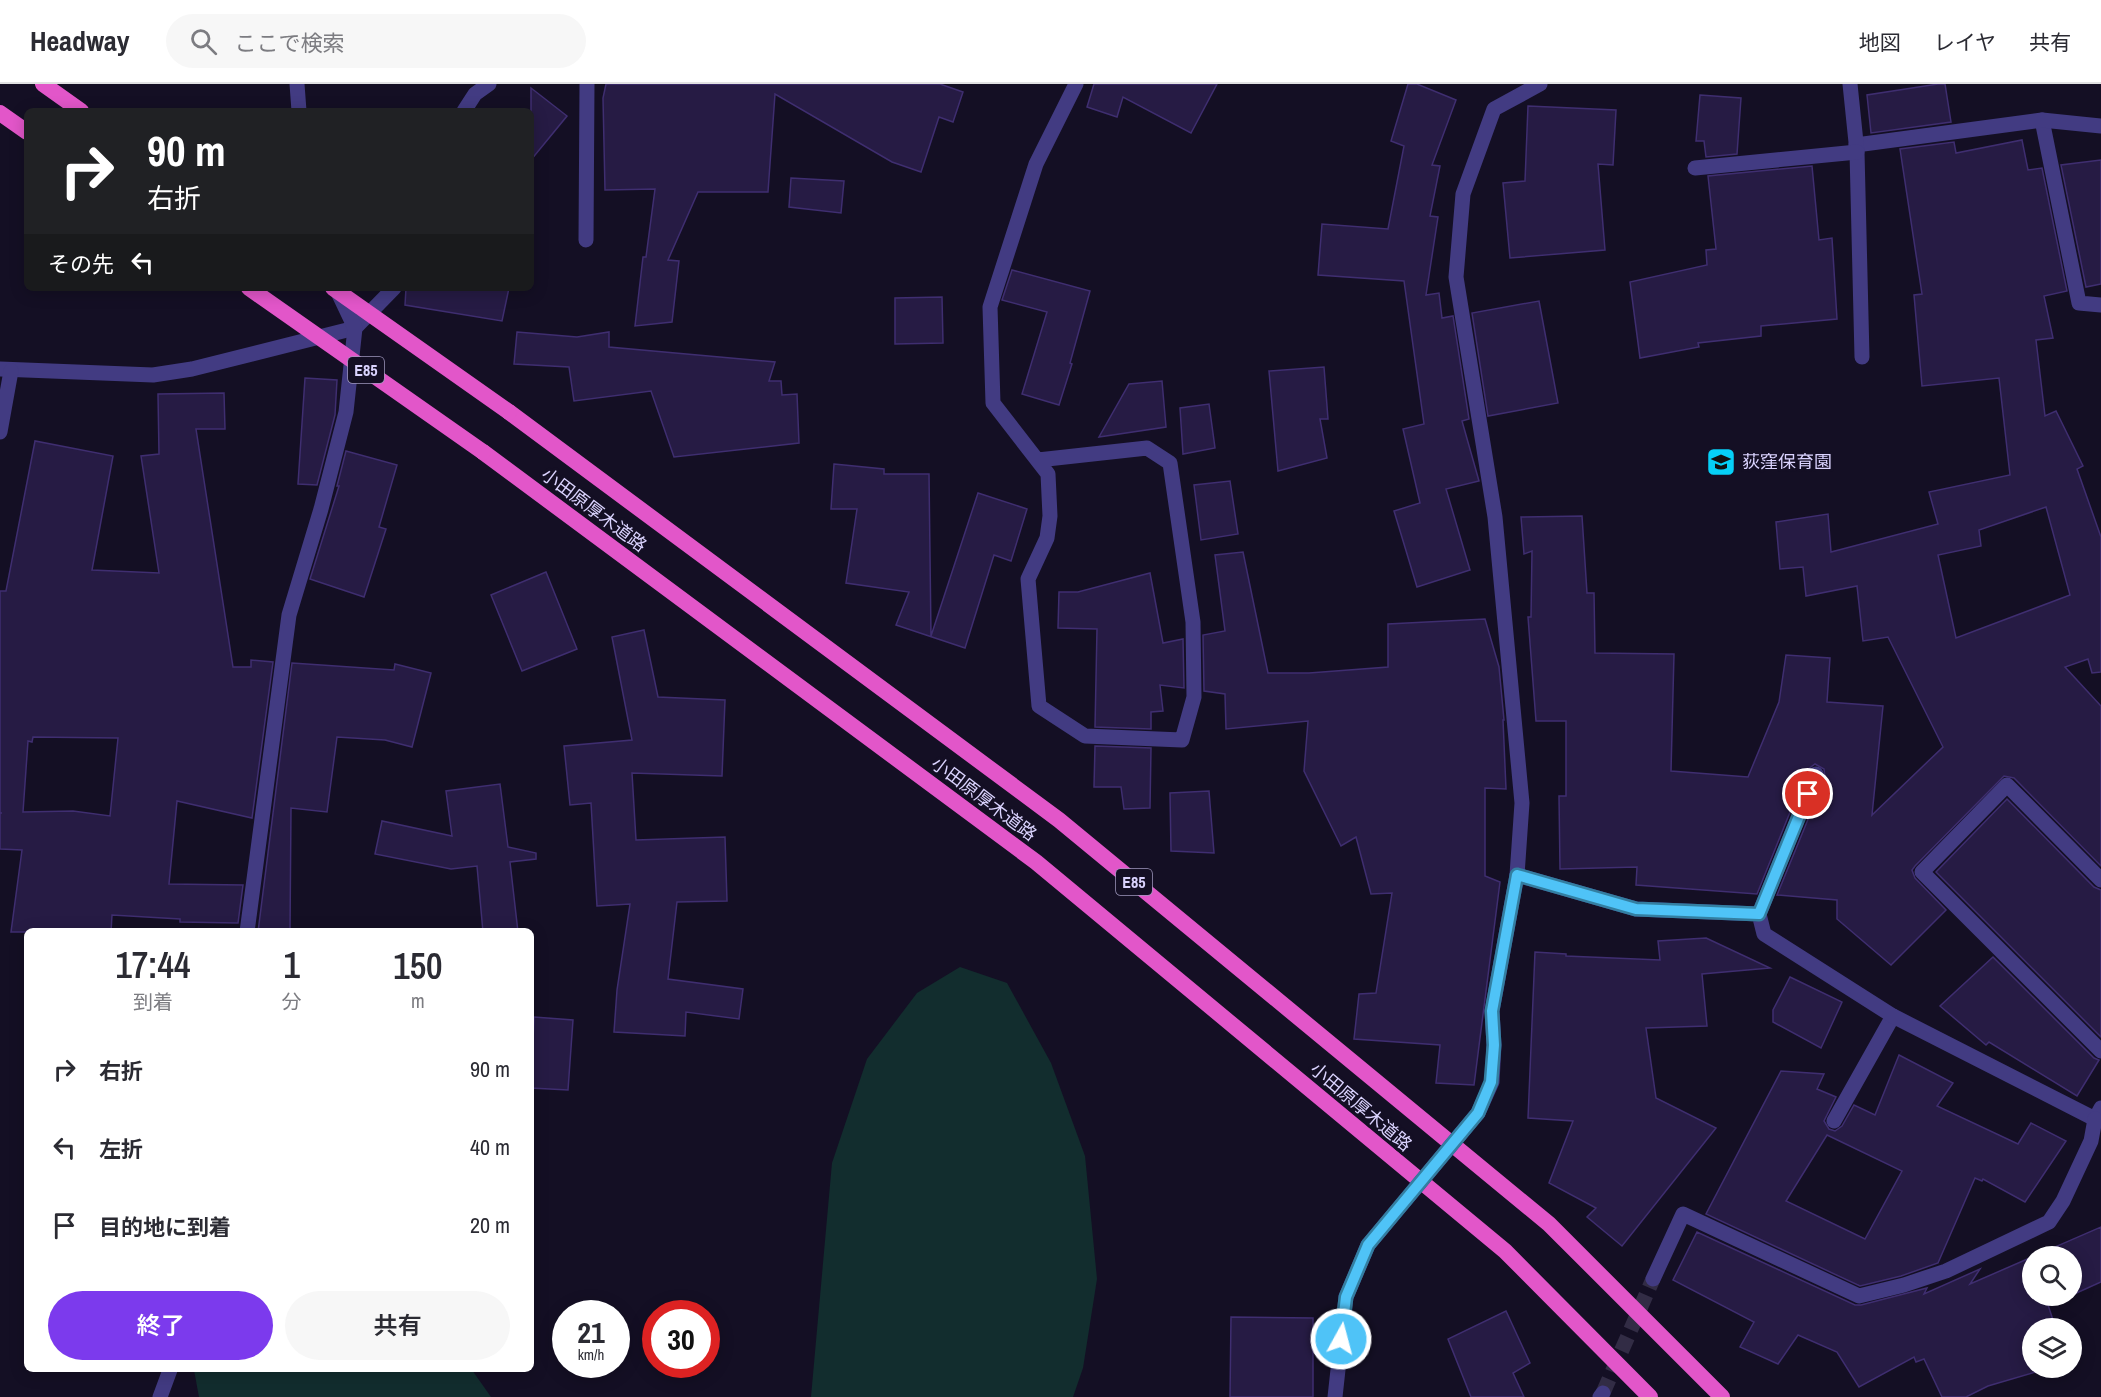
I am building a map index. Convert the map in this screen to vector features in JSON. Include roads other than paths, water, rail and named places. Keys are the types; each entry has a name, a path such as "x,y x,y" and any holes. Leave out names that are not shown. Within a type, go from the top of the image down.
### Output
{"highway":[{"path":"43,84 77,108"},
{"path":"0,113 24,130"},
{"name":"小田原厚木道路","path":"253,291 483,452 1036,862 1505,1251 1650,1397"},
{"name":"小田原厚木道路","path":"338,291 509,412 1068,828 1549,1224 1722,1397"}],"street":[{"path":"297,84 299,108"},
{"path":"466,108 475,94 489,84"},
{"path":"586,240 587,84"},
{"path":"1038,460 1148,448 1170,463 1193,622 1194,697 1182,740 1085,736 1039,706 1028,579 1047,538 1050,516 1048,474 993,403 990,307 1036,164 1076,84"},
{"path":"1335,1397 1346,1297 1368,1245 1478,1113 1491,1082 1494,1045 1492,1011 1517,875 1522,803 1495,517 1456,278 1463,194 1494,109 1540,84"},
{"path":"1850,84 1857,149 1862,357"},
{"path":"2042,120 2079,303 2101,305"},
{"path":"1695,168 1857,149 2042,120 2101,126"},
{"path":"248,928 289,615 321,509 346,412 355,328 336,291"},
{"path":"0,432 5,370 153,375 192,369 355,328 391,291"},
{"path":"1653,1279 1683,1215 1859,1296 1904,1285 1946,1271 2049,1222 2063,1201 2091,1141 2098,1114 1893,1016 1764,934 1759,914 1816,774"},
{"path":"2101,880 2007,785 1922,872 2101,1051"},
{"path":"1517,875 1636,909 1759,914"},
{"path":"1834,1121 1893,1016"},
{"path":"160,1397 169,1372"}],"tunnel":[{"path":"1603,1393 1653,1279"}],"place":[{"name":"荻窪保育園","path":"1721,462"}]}
